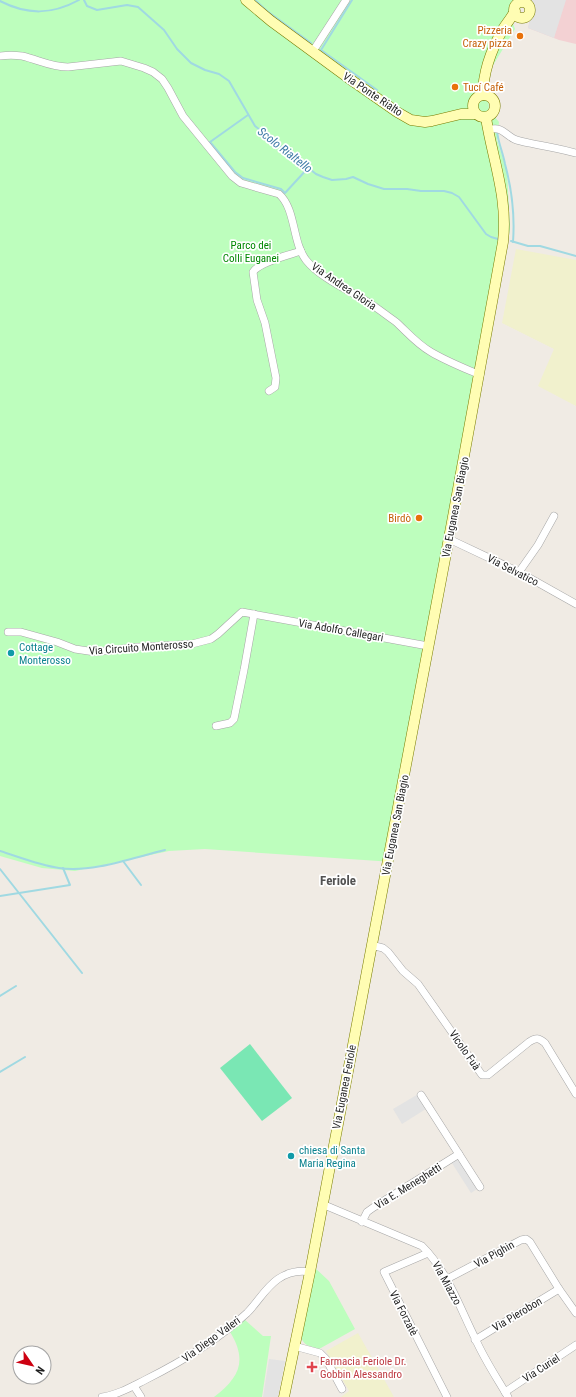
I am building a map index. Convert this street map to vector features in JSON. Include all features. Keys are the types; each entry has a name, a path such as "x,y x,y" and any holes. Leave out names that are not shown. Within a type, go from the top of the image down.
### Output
{"main road":[{"name":"Via Ponte Rialto","path":"246,0 271,21 372,95 411,120 425,122 432,121 474,110"},
{"path":"483,95 483,80 489,56 499,36 520,8"},
{"path":"483,95 490,96 495,104 493,114 486,118 481,118 474,110 477,97 483,95"},
{"name":"Via Euganea San Biagio","path":"381,895 480,375 495,292 504,228 502,188 486,118"},
{"name":"Via Euganea Feriole","path":"284,1397 310,1272 381,895"}],"street":[{"path":"313,51 346,0"},
{"path":"0,56 22,56 44,64 61,67 121,61 153,72 164,82 183,116 232,176 242,182 279,194 283,197 288,207 301,251 262,265 256,268 253,272 257,300 265,323 276,378 275,387 269,391"},
{"path":"488,130 500,129 520,141 560,148 576,153"},
{"name":"Via Andrea Gloria","path":"301,251 306,260 314,269 396,322 410,336 430,351 480,375"},
{"path":"519,572 538,545 554,516"},
{"name":"Via Selvatico","path":"449,539 519,572 576,604"},
{"name":"Via Adolfo Callegari","path":"242,612 428,646"},
{"name":"Via Circuito Monterosso","path":"8,632 21,632 57,642 75,649 95,652 145,646 192,644 211,639 242,612"},
{"path":"216,726 230,723 234,719 254,614"},
{"name":"Vicolo Fuà","path":"372,945 383,948 388,952 403,971 418,984 482,1074 488,1075 534,1038 538,1038 545,1043 576,1094"},
{"path":"421,1095 480,1187"},
{"name":"Via E. Meneghetti","path":"362,1222 367,1212 374,1207 459,1154"},
{"name":"Via Miazzo","path":"322,1204 422,1246 448,1280 475,1340 507,1394"},
{"name":"Via Pighin","path":"448,1280 521,1240 526,1239 530,1242 559,1289 576,1313"},
{"name":"Via Forzatè","path":"428,1253 384,1272 447,1397"},
{"name":"Via Diego Valeri","path":"102,1397 109,1396 134,1386 196,1352 247,1313 267,1288 288,1273 299,1271 310,1272"},
{"name":"Via Pierobon","path":"475,1340 559,1289"},
{"name":"Via Curiel","path":"507,1394 576,1345"},
{"path":"294,1346 320,1353 326,1359 342,1389"},
{"path":"134,1386 141,1397"}],"shaded area":[{"path":"531,0 576,0 576,44 559,40 528,28 533,7"},
{"path":"531,0 566,0 554,38 528,28 533,7"},
{"path":"420,1093 429,1107 402,1124 393,1109"},
{"path":"459,1154 480,1187 471,1193 450,1160"},
{"path":"269,1359 285,1361 278,1397 263,1397"}],"green space":[{"name":"Parco dei Colli Euganei","path":"0,0 526,0 512,21 515,29 489,72 489,110 499,122 497,140 507,171 510,229 393,862 205,849 169,851 75,871 42,868 0,856"},
{"path":"516,249 576,260 576,406 538,386 554,349 502,323"},
{"path":"250,1044 292,1098 262,1121 220,1068"},
{"path":"315,1268 329,1281 355,1329 319,1349 305,1344 301,1336"},
{"path":"244,1319 263,1336 271,1336 262,1397 214,1397 230,1383 235,1376 238,1368 239,1352 236,1342 230,1332"},
{"path":"358,1333 394,1397 341,1397 349,1391 326,1351"}],"waterway":[{"path":"0,1 20,9 30,11 49,11 69,5 79,0"},
{"name":"Scolo Rialtello","path":"84,0 87,6 97,10 127,5 138,7 164,30 177,49 191,63 205,70 219,74 229,81 255,126 316,174 332,180 353,177 384,189 444,191 452,193 459,197 486,234 498,239"},
{"path":"255,0 267,11 311,43"},
{"path":"352,0 321,50 377,90"},
{"path":"248,115 210,142 235,172 243,178 281,189 285,193 308,168"},
{"path":"497,131 511,193 514,222 513,242"},
{"name":"Scolo Rialtello","path":"511,241 528,246 540,246 576,256"},
{"path":"0,851 44,865 72,869 98,867 165,850"},
{"path":"123,861 141,885"},
{"path":"0,896 70,885 63,868"},
{"path":"0,869 82,973"},
{"path":"0,996 16,986"},
{"path":"0,1072 25,1057"}],"place":[{"name":"Pizzeria Crazy pizza","path":"520,36"},
{"name":"Tucí Café","path":"455,87"},
{"name":"Birdò","path":"419,518"},
{"name":"Cottage Monterosso","path":"11,653"},
{"name":"chiesa di Santa Maria Regina","path":"291,1156"},
{"name":"Farmacia Feriole Dr. Gobbin Alessandro","path":"312,1367"}],"district":[{"name":"Feriole","path":"338,880"}]}
